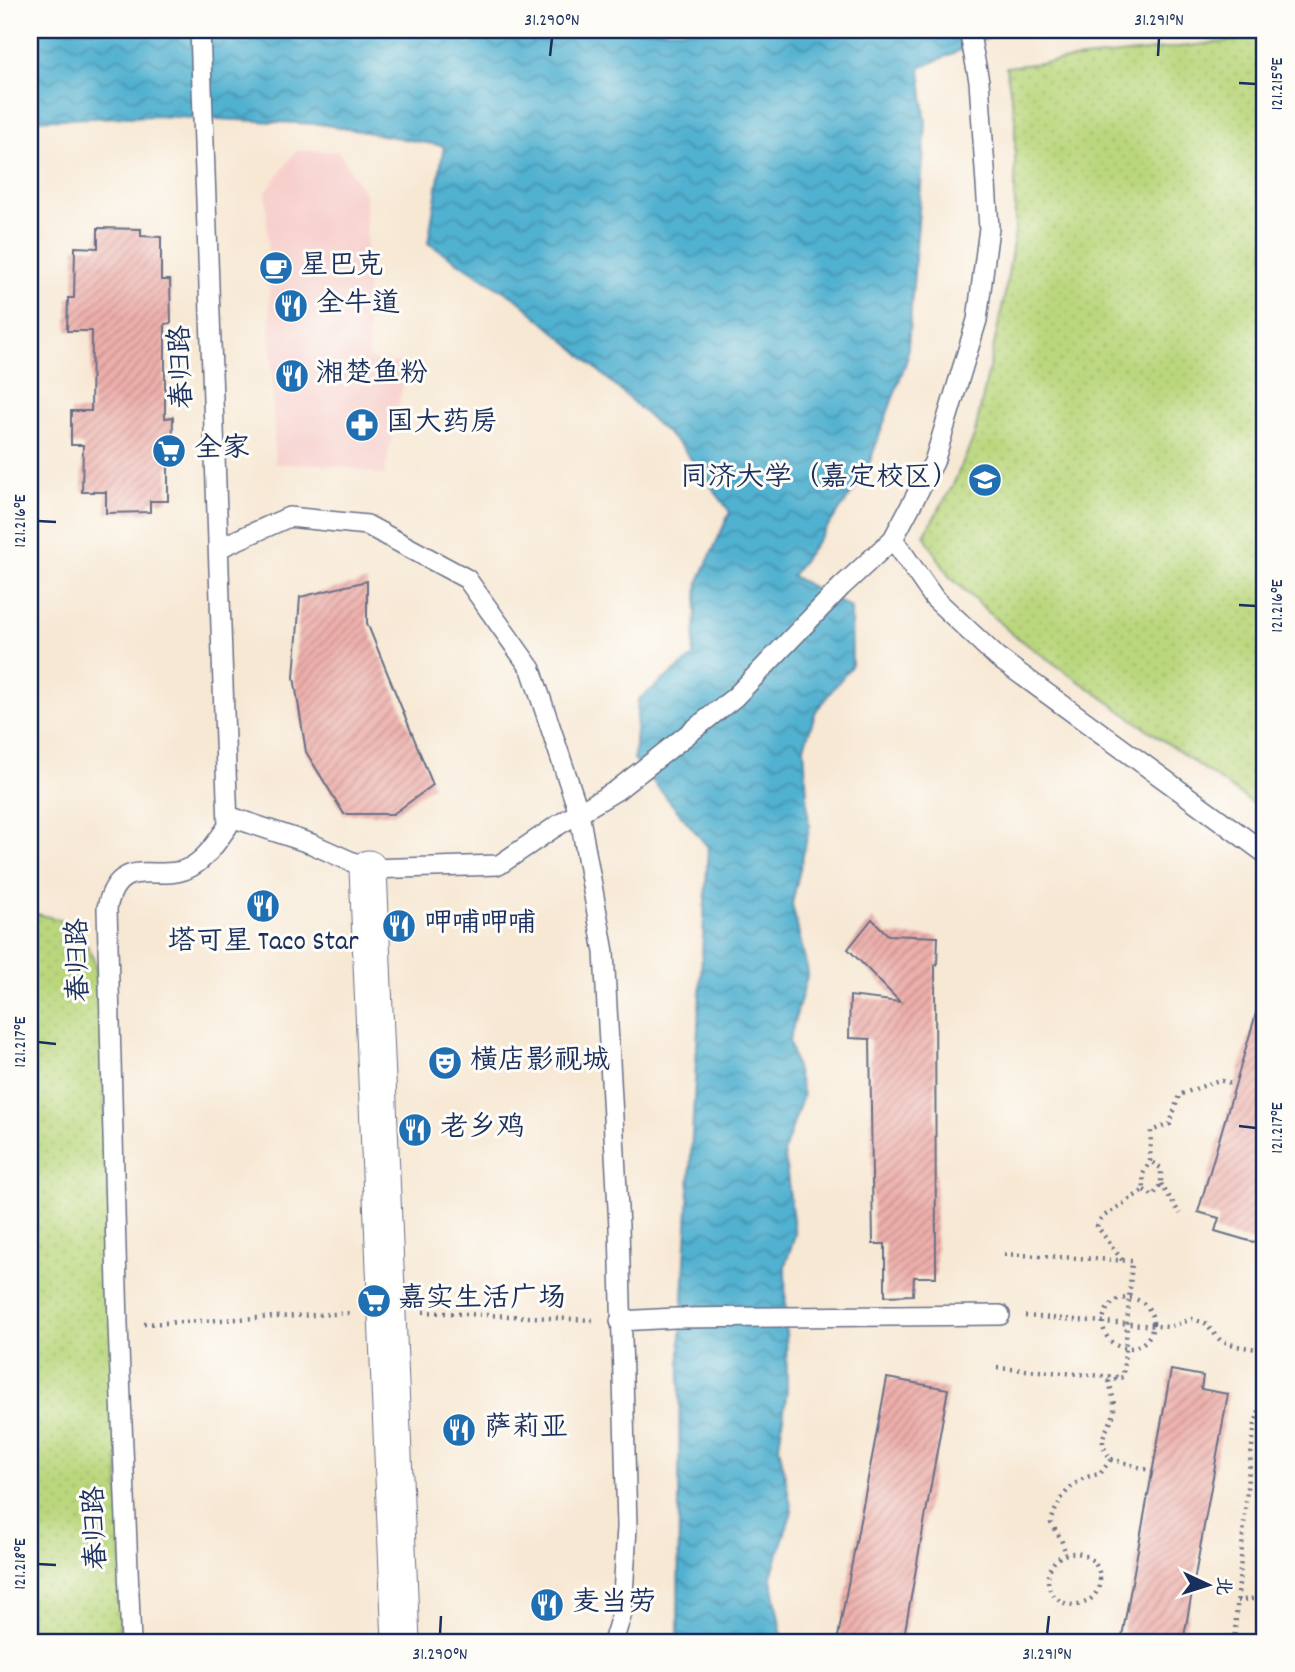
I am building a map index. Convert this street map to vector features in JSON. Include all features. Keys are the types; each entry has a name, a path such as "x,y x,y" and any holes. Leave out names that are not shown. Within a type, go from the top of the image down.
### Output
{"street":[{"path":"368,869 401,1642"}],"lane":[{"name":"春归路","path":"131,1642 118,1325 107,908 110,892 122,881 139,872 176,872 191,867 209,851 228,826 200,30"},
{"path":"228,816 312,845 368,869 499,865 617,790 735,697 841,587 892,539 934,462 976,320 989,228 979,81 969,30"},
{"path":"219,548 289,517 367,525 467,579 531,669 579,813 604,952 618,1227 627,1527 622,1613 613,1642"},
{"path":"892,539 934,598 997,657 1265,853"},
{"path":"620,1321 675,1318 1000,1315"}],"path":[{"path":"1143,1189 1143,1174 1150,1161 1151,1131 1170,1124 1179,1095 1219,1080 1235,1085"},
{"path":"1150,1161 1161,1168 1161,1184 1180,1214"},
{"path":"1143,1189 1153,1196 1161,1184"},
{"path":"1123,1261 1097,1226 1101,1218 1143,1189"},
{"path":"1003,1254 1132,1261 1129,1324 1122,1377"},
{"path":"1130,1298 1145,1304 1150,1310 1153,1326 1146,1342 1139,1347 1126,1348 1114,1345 1108,1338 1103,1322 1109,1307 1115,1301 1130,1298"},
{"path":"1000,1315 1169,1327 1192,1319 1205,1323 1220,1340 1236,1346 1265,1350"},
{"path":"997,1368 1122,1377"},
{"path":"1122,1377 1110,1381 1114,1410 1111,1422 1104,1431 1104,1451 1111,1459 1152,1471"},
{"path":"1234,1642 1248,1478 1255,1424 1265,1391"},
{"path":"1066,1554 1051,1523 1055,1506 1071,1486 1090,1475 1100,1474 1111,1459"},
{"path":"1066,1554 1083,1554 1097,1565 1100,1581 1098,1590 1087,1602 1062,1602 1051,1589 1049,1581 1052,1565 1066,1554"},
{"path":"1237,1601 1265,1597"}],"shaded area":[{"path":"296,151 338,151 365,194 369,359 407,364 384,476 315,464 275,464 266,192"}],"green space":[{"path":"1265,37 1265,812 1012,634 949,576 924,535 952,487 974,437 1004,299 1015,231 1015,118 1006,67"},
{"path":"37,914 65,922 80,936 95,966 101,1001 124,1605 117,1642 30,1642 30,915"}],"water":[{"path":"30,30 1005,30 920,68 926,124 907,359 865,475 792,576 851,608 852,665 816,711 804,747 809,829 792,904 808,973 789,1041 803,1095 784,1152 795,1235 785,1266 787,1390 779,1446 792,1511 771,1576 783,1642 678,1642 680,1352 708,847 634,759 638,700 693,657 698,583 730,512 682,447 577,351 518,300 428,243 444,146 320,124 155,116 30,120"}],"building":[{"path":"98,228 141,229 141,236 161,237 161,280 170,280 171,323 165,324 165,418 173,417 172,465 168,465 168,501 150,501 150,512 106,513 106,492 82,492 83,445 71,445 71,411 91,411 92,331 67,331 68,298 74,298 75,247 98,248"},
{"path":"367,581 367,623 433,785 393,814 344,814 306,752 294,677 300,597"},
{"path":"872,919 888,935 938,937 935,965 936,1277 914,1277 913,1295 885,1296 885,1244 873,1244 870,1039 849,1038 850,996 900,1002 848,949"},
{"path":"1257,1010 1265,1011 1265,1212 1256,1243 1215,1231 1219,1218 1198,1212"},
{"path":"1171,1370 1203,1376 1201,1389 1228,1394 1183,1642 1121,1642"},
{"path":"887,1378 948,1389 903,1642 837,1642"}],"place":[{"name":"星巴克","path":"276,268"},
{"name":"全牛道","path":"291,306"},
{"name":"湘楚鱼粉","path":"292,376"},
{"name":"国大药房","path":"362,425"},
{"name":"全家","path":"169,451"},
{"name":"同济大学（嘉定校区）","path":"985,480"},
{"name":"塔可星 Taco Star","path":"263,906"},
{"name":"呷哺呷哺","path":"399,926"},
{"name":"横店影视城","path":"445,1063"},
{"name":"老乡鸡","path":"415,1130"},
{"name":"嘉实生活广场","path":"374,1301"},
{"name":"萨莉亚","path":"459,1430"},
{"name":"麦当劳","path":"547,1605"}]}
